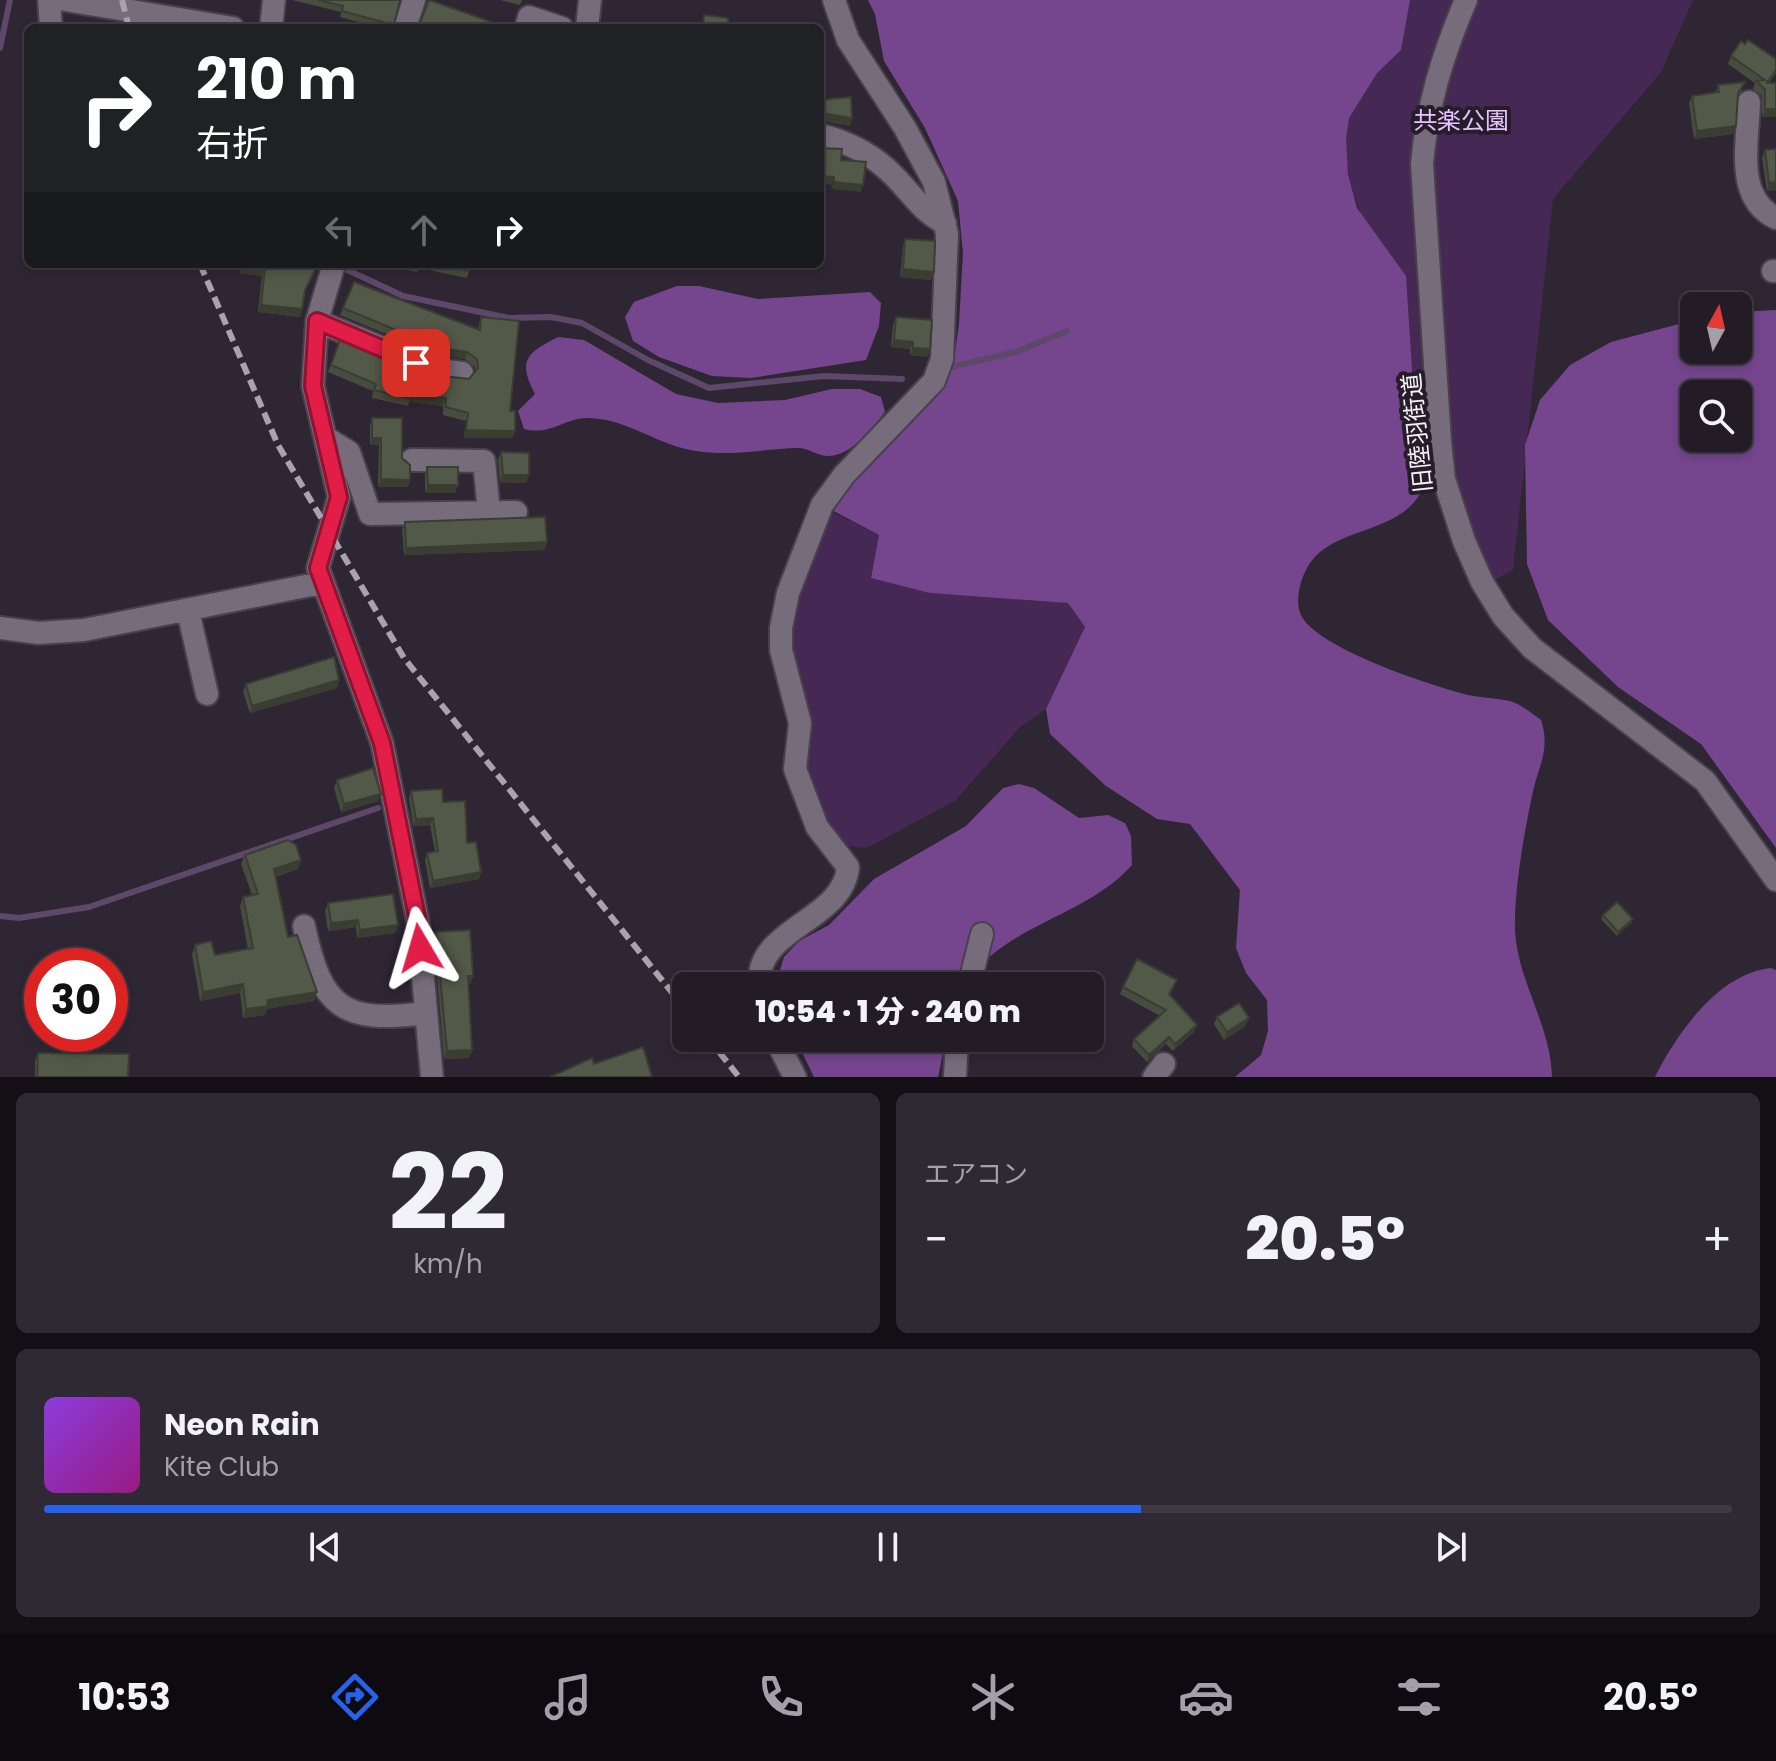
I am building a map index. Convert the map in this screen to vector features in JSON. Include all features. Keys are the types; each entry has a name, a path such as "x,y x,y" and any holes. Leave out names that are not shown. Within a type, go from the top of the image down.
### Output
{"street":[{"path":"49,0 51,24"},
{"path":"65,0 209,24"},
{"path":"271,24 274,0"},
{"path":"406,24 414,0"},
{"path":"587,24 590,0"},
{"path":"760,972 768,952 834,898 847,881 848,867 817,827 795,769 800,723 781,650 781,628 788,593 822,505 844,475 934,381 942,359 945,321 945,223 934,182 905,128 848,40 834,0"},
{"name":"旧陸羽街道","path":"1466,0 1442,57 1425,125 1422,164 1444,479 1464,541 1482,582 1503,616 1532,648 1705,781 1776,880"},
{"path":"527,24 529,17 550,24"},
{"path":"1749,102 1747,175 1751,198 1764,212 1776,218"},
{"path":"824,136 856,147 876,159 928,215 945,223"},
{"path":"332,270 317,321 313,386 339,497 320,554 321,583 382,743 418,922 432,1077"},
{"path":"317,321 433,369 462,373"},
{"path":"326,438 349,452 370,514 516,512"},
{"path":"412,460 484,461 489,512"},
{"path":"0,628 39,633 84,630 321,583"},
{"path":"188,611 207,694"},
{"path":"304,926 316,974 334,1000 366,1017 425,1013"},
{"path":"972,972 982,934"},
{"path":"782,1052 795,1077"},
{"path":"955,1077 956,1052"}],"green space":[{"name":"共楽公園","path":"1314,0 1693,0 1661,72 1553,199 1513,570 1484,586 1351,185"},
{"path":"826,509 879,535 871,577 930,593 1068,603 1085,628 1046,709 1020,727 956,800 867,848 847,846 822,816 802,761 789,647 790,618"}],"shaded area":[{"path":"868,0 1410,0 1401,50 1377,73 1349,118 1346,138 1348,174 1357,208 1406,276 1420,494 1396,517 1321,551 1304,574 1298,595 1299,609 1311,628 1328,640 1377,664 1468,695 1514,702 1541,720 1544,749 1523,844 1515,929 1521,967 1546,1039 1552,1077 1235,1077 1261,1055 1268,1031 1267,1000 1246,973 1236,948 1240,890 1190,824 1157,819 1106,786 1050,734 1046,709 1085,627 1068,603 930,593 871,578 879,535 826,507 939,394 953,366 963,253 958,201 925,128 884,61 875,14"},
{"path":"677,286 699,286 758,299 870,292 881,303 879,326 866,360 751,378 712,376 659,357 633,341 625,317 634,302"},
{"path":"1776,310 1776,848 1701,744 1618,687 1548,620 1527,564 1525,445 1540,400 1570,365 1611,342 1680,324 1680,364 1752,364 1752,311"},
{"path":"558,337 584,340 676,394 718,403 785,400 832,389 860,389 881,397 885,412 853,447 828,456 798,448 726,453 697,451 601,419 580,418 543,430 524,429 518,411 535,394 527,373 528,359 532,353"},
{"path":"1019,784 1034,788 1079,818 1108,815 1125,823 1131,836 1132,865 1091,898 1000,948 975,972 779,972 784,957 799,941 829,925 874,879 966,826 1003,788"},
{"path":"1771,968 1776,970 1776,1077 1655,1077 1688,1024 1717,993 1752,972"},
{"path":"802,1052 943,1052 938,1077 814,1077"}],"building":[{"path":"318,0 400,0 394,24 342,11 343,6"},
{"path":"429,0 498,24 420,24"},
{"path":"704,15 728,18 727,24 703,24"},
{"path":"1748,40 1776,59 1776,70 1767,83 1776,83 1776,109 1765,109 1765,89 1756,81 1765,80 1731,56 1741,41 1745,44"},
{"path":"1745,82 1738,93 1736,126 1697,131 1692,96 1719,92 1718,85"},
{"path":"851,97 852,118 824,114 824,100"},
{"path":"824,148 842,149 841,160 866,162 863,185 834,182 834,177 824,176"},
{"path":"1776,149 1776,182 1769,183 1765,150"},
{"path":"905,239 935,241 934,272 903,269"},
{"path":"265,268 316,268 305,290 302,309 261,305"},
{"path":"354,282 480,330 481,317 519,321 510,411 515,411 515,431 466,430 468,413 446,407 446,398 412,395 411,399 374,390 376,384 331,365 341,337 434,375 469,379 478,368 477,359 467,352 439,348 343,308"},
{"path":"896,317 932,320 930,349 913,348 913,342 894,340"},
{"path":"372,418 402,418 402,458 410,465 410,480 381,479 381,438 372,438"},
{"path":"501,452 529,453 529,475 503,475"},
{"path":"427,467 458,467 458,485 428,485"},
{"path":"545,517 547,542 406,548 405,522"},
{"path":"334,657 339,680 252,706 246,684"},
{"path":"373,768 381,794 344,804 337,780"},
{"path":"442,789 443,802 465,801 467,843 476,842 481,872 433,881 427,853 438,851 433,818 416,819 411,791"},
{"path":"288,840 296,845 301,860 274,869 288,937 297,935 317,992 267,1000 268,1006 246,1009 243,984 203,992 195,945 211,941 215,955 253,948 243,897 258,894 245,855"},
{"path":"393,894 398,925 360,930 358,920 331,923 328,903"},
{"path":"1617,902 1633,919 1618,932 1603,915"},
{"path":"470,930 473,976 468,976 472,1050 447,1051 436,932"},
{"path":"1137,959 1177,980 1169,994 1197,1025 1175,1044 1169,1037 1149,1055 1134,1039 1166,1010 1123,987"},
{"path":"1239,1003 1249,1018 1227,1032 1217,1017"},
{"path":"643,1047 652,1077 550,1077 592,1058 594,1064"},
{"path":"38,1053 129,1054 128,1077 37,1077"}],"waterway":[{"path":"0,48 10,0"},
{"path":"343,268 403,296 509,318 551,317 582,323 648,360 709,388 824,376 902,379"},
{"path":"951,367 1016,352 1067,331"},
{"path":"0,916 19,918 89,907 378,808"}],"railway":[{"path":"122,0 128,24"},
{"path":"202,268 278,445 404,658 672,993"},
{"path":"719,1052 739,1077"}],"route":[{"path":"416,363 317,321 312,354 313,386 338,481 339,497 318,568 382,743 418,922 420,948"}]}
